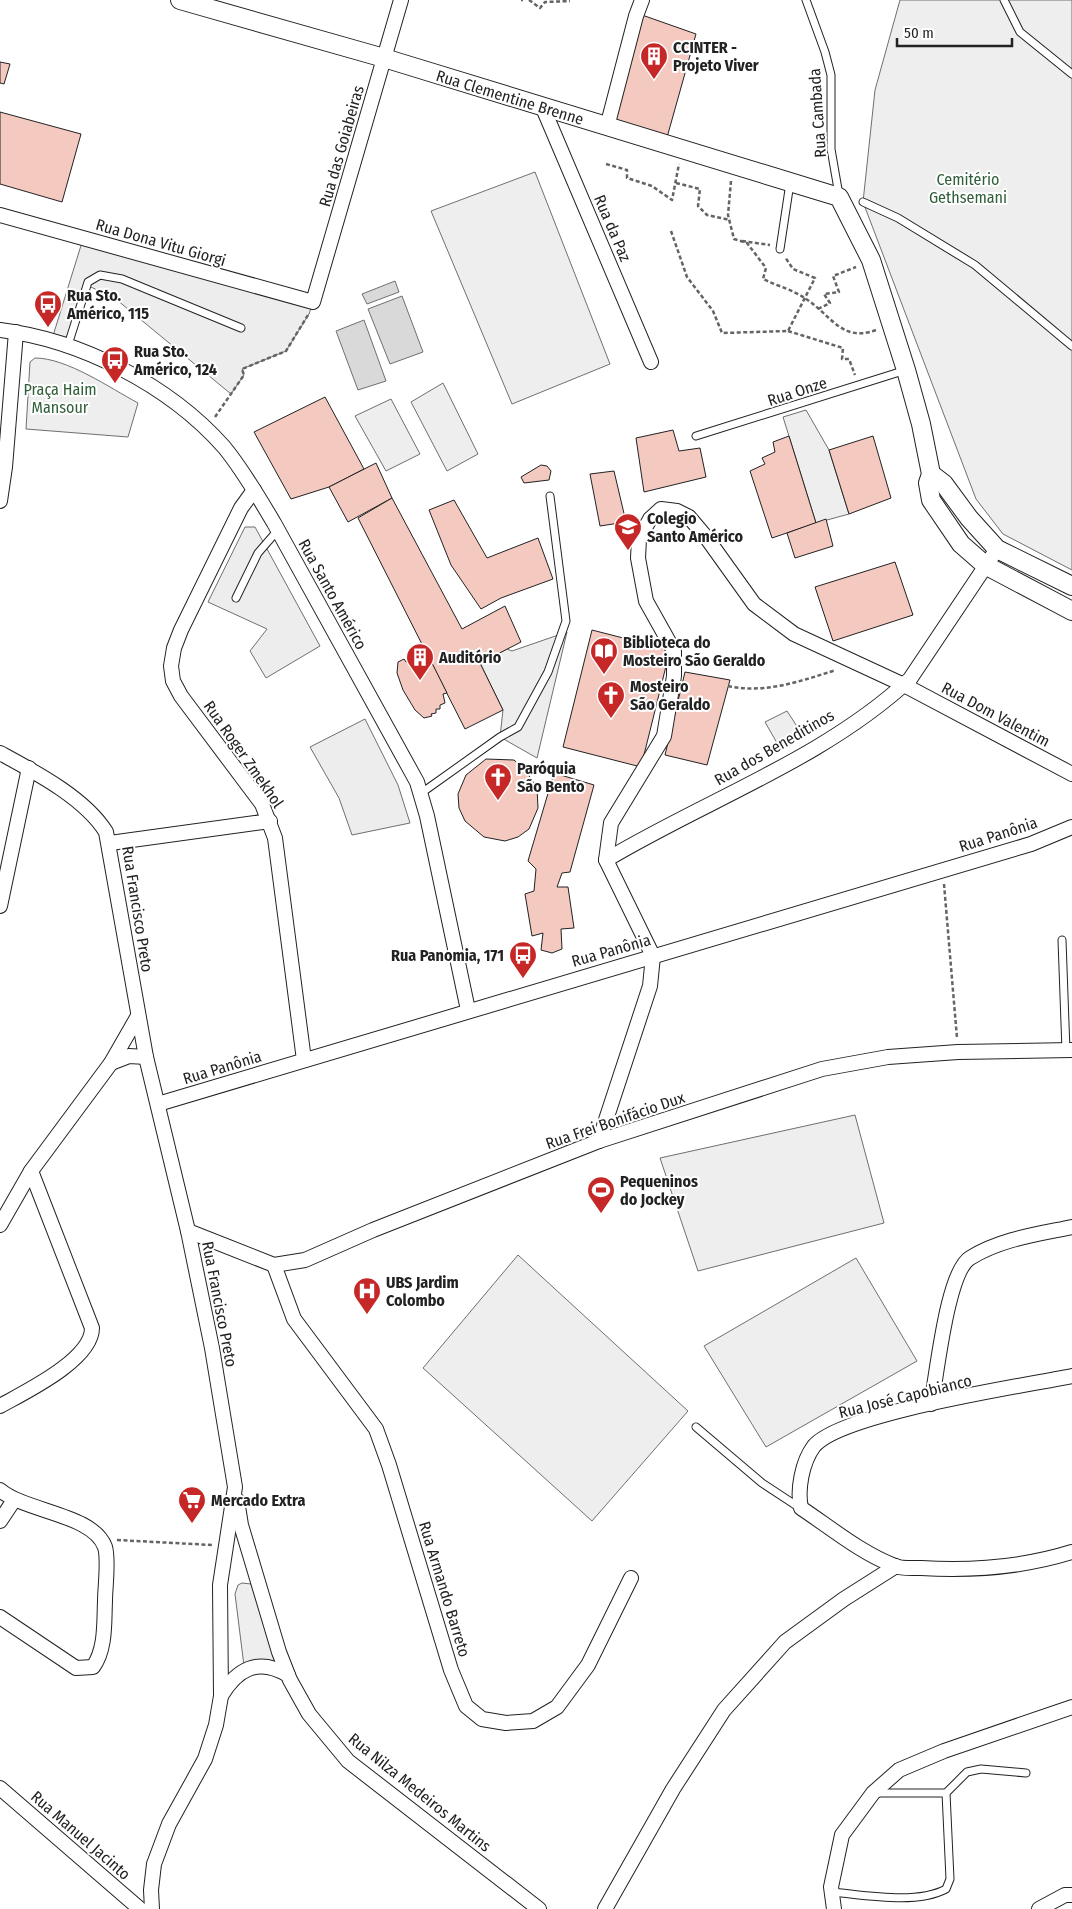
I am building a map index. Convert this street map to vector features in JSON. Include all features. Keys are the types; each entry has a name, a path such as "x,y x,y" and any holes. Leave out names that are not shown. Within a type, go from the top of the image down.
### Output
{"street":[{"name":"Rua Clementine Brenne","path":"180,0 384,58 839,197"},
{"name":"Rua das Goiabeiras","path":"313,302 400,0"},
{"path":"607,127 636,16 642,0"},
{"name":"Rua da Paz","path":"543,108 651,362"},
{"path":"839,197 871,260 906,370 921,424 931,474 928,483 931,500 961,544 985,566 1072,611"},
{"name":"Rua Dona Vitu Giorgi","path":"0,215 313,302"},
{"name":"Rua Santo Américo","path":"0,330 68,344 128,372 184,410 206,430 224,447 254,490 417,782 428,816 468,1010"},
{"path":"0,501 16,332"},
{"path":"931,474 944,484 969,518 997,549 1072,586"},
{"name":"Rua Roger Zmekhol","path":"254,490 241,508 181,630 171,666 173,682 181,696 262,804 270,821 275,838 304,1060"},
{"name":"Rua Dom Valentim","path":"606,860 611,823 664,736 674,676 674,651 646,601 638,558 640,539 650,519 662,509 689,517 754,604 794,634 904,685 1072,774"},
{"name":"Rua dos Beneditinos","path":"606,860 821,744 904,685 910,679 997,549"},
{"name":"Rua Francisco Preto","path":"0,753 29,768 80,804 99,821 110,843 122,934 146,1057 188,1231 212,1348 235,1487 220,1585 221,1696 216,1725 205,1759 169,1824 154,1864 151,1890 152,1909"},
{"path":"0,906 29,768"},
{"path":"110,843 270,821"},
{"name":"Rua Panônia","path":"158,1104 468,1010 1031,844 1072,827"},
{"path":"599,1141 650,986 653,956 606,860"},
{"path":"0,1225 31,1172 111,1062 138,1016"},
{"path":"128,1034 129,1056"},
{"name":"Rua Frei Bonifácio Dux","path":"274,1266 305,1260 382,1227 599,1141 822,1069 888,1057 958,1052 1069,1051"},
{"path":"111,1062 129,1056 146,1057"},
{"path":"0,1406 57,1372 77,1356 88,1344 92,1336 92,1328 31,1172"},
{"path":"931,1404 952,1290 959,1270 969,1258 1011,1240 1072,1227"},
{"path":"188,1231 274,1266"},
{"name":"Rua Armando Barreto","path":"274,1266 294,1319 376,1429 389,1465 451,1670 466,1706 482,1719 506,1723 533,1721 557,1707 588,1665 631,1578"},
{"name":"Rua José Capobianco","path":"801,1508 798,1497 804,1468 814,1447 830,1434 846,1426 931,1404 1072,1376"},
{"name":"Rua Nilza Medeiros Martins","path":"235,1487 241,1525 288,1675 308,1714 348,1761 539,1909"},
{"path":"0,1490 14,1500 68,1518 96,1533 106,1548 104,1631 99,1659 93,1667 76,1668 0,1616"},
{"path":"0,1521 14,1500"},
{"path":"801,1508 857,1546 896,1566 933,1569 998,1568 1072,1552"},
{"path":"606,1909 673,1789 724,1710 784,1642 844,1599 896,1566"},
{"path":"221,1696 234,1677 242,1670 252,1667 278,1669 288,1675"},
{"path":"834,1909 831,1892 842,1835 873,1793 899,1770 935,1755 1072,1707"},
{"name":"Rua Manuel Jacinto","path":"0,1788 140,1909"},
{"path":"1040,1909 1072,1895"}],"lane":[{"name":"Rua Cambada","path":"806,0 826,52 831,75 831,148 839,197"},
{"path":"1004,0 1020,32 1072,74"},
{"path":"780,248 790,182"},
{"path":"863,202 898,218 975,265 1072,346"},
{"path":"68,344 88,282 100,275 122,279 242,328"},
{"name":"Rua Onze","path":"696,436 906,370"},
{"path":"420,794 500,737 518,727 548,672 566,621 550,496"},
{"path":"236,598 258,553 278,530"},
{"path":"1062,940 1069,1051"},
{"path":"696,1427 762,1483 801,1508"},
{"path":"873,1793 946,1793 967,1772 980,1769 1026,1773"},
{"path":"831,1892 892,1897 934,1896 946,1890 950,1880 946,1793"}],"path":[{"path":"529,0 540,8 545,2 570,1"},
{"path":"606,164 627,170 627,178 652,186 672,200 682,150"},
{"path":"732,165 730,220 734,239 768,244 780,248 793,269 815,278 806,299 788,331"},
{"path":"676,182 700,189 698,206 707,215 730,220"},
{"path":"671,232 687,277 714,311 722,333 788,331 842,348 842,359 849,359 855,375 863,373"},
{"path":"742,241 747,243 766,268 763,279 806,299 848,332 864,334 891,324"},
{"path":"818,309 830,303 824,294 839,292 833,276 871,260"},
{"path":"206,430 244,375 242,369 286,351 309,314 313,302"},
{"path":"728,686 747,690 784,685 847,667 852,662"},
{"path":"943,870 958,1052"},
{"path":"101,1540 226,1546"}],"green space":[{"name":"Cemitério Gethsemani","path":"900,0 1072,0 1072,570 1003,534 976,499 863,202 875,90"},
{"path":"535,172 610,364 512,404 431,211"},
{"name":"Praça Haim Mansour","path":"35,358 47,359 74,368 138,403 128,437 26,429 30,362"},
{"path":"443,383 478,454 447,471 411,402"},
{"path":"391,399 420,454 386,471 355,416"},
{"path":"806,410 829,450 849,514 816,523 783,417"},
{"path":"787,711 804,737 781,750 765,722"},
{"path":"855,1115 884,1223 698,1271 660,1158"},
{"path":"518,1255 688,1411 592,1521 423,1368"},
{"path":"856,1258 917,1361 766,1447 704,1346"},
{"path":"242,1583 251,1584 255,1591 277,1665 244,1666 235,1594 238,1585"}],"shaded area":[{"path":"83,239 313,302 309,314 286,351 242,369 244,375 231,394 117,300 87,285 68,345 52,339"},
{"path":"395,281 399,292 367,304 362,294"},
{"path":"402,296 423,352 390,364 368,309"},
{"path":"364,320 386,381 358,390 336,331"},
{"path":"245,527 255,527 320,646 266,678 250,651 267,629 208,602"},
{"path":"567,632 537,758 500,737 503,710 480,663 507,649 512,651"},
{"path":"365,719 398,785 410,823 352,835 339,798 310,747"}],"building":[{"name":"CCINTER - Projeto Viver","path":"642,15 696,34 666,141 612,125"},
{"path":"0,62 10,64 4,84 0,83"},
{"path":"0,112 81,134 62,202 0,184"},
{"path":"325,397 364,469 329,487 291,499 254,432"},
{"path":"673,430 679,451 700,448 706,477 644,492 636,438"},
{"path":"789,436 816,523 772,538 750,471 765,464 762,458 775,452 773,442"},
{"path":"873,436 891,498 849,514 829,450"},
{"path":"376,463 392,498 348,522 329,487"},
{"path":"541,465 547,466 551,471 549,480 524,483 521,477"},
{"path":"614,471 626,522 600,526 590,474"},
{"path":"392,498 462,629 505,606 521,642 480,663 503,710 465,729 358,518"},
{"path":"454,500 487,558 538,538 553,579 501,598 481,609 451,565 429,510"},
{"path":"826,519 833,546 795,558 787,533"},
{"path":"895,562 913,615 833,641 815,587"},
{"name":"Mosteiro São Geraldo","path":"592,630 670,650 641,767 563,747"},
{"name":"Auditório","path":"419,656 426,662 430,659 447,693 443,694 445,703 440,705 440,709 436,709 436,713 431,714 432,716 424,718 415,710 403,690 397,673 398,662 404,659 406,662"},
{"path":"685,672 730,680 707,765 665,755"},
{"name":"Paróquia São Bento","path":"486,759 514,760 526,771 537,788 538,808 529,829 518,837 505,841 484,837 465,821 459,808 458,794 466,775"},
{"path":"554,773 594,785 570,872 562,873 557,887 568,887 574,928 561,929 562,949 552,953 541,950 543,933 532,936 525,894 534,891 536,869 528,861"}],"place":[{"name":"CCINTER - Projeto Viver","path":"654,80"},
{"name":"Rua Sto. Américo, 115","path":"48,328"},
{"name":"Rua Sto. Américo, 124","path":"115,384"},
{"name":"Colegio Santo Américo","path":"628,551"},
{"name":"Biblioteca do Mosteiro São Geraldo","path":"604,675"},
{"name":"Auditório","path":"420,681"},
{"name":"Mosteiro São Geraldo","path":"611,719"},
{"name":"Paróquia São Bento","path":"498,801"},
{"name":"Rua Panomia, 171","path":"523,979"},
{"name":"Pequeninos do Jockey","path":"601,1214"},
{"name":"UBS Jardim Colombo","path":"367,1315"},
{"name":"Mercado Extra","path":"192,1524"}]}
